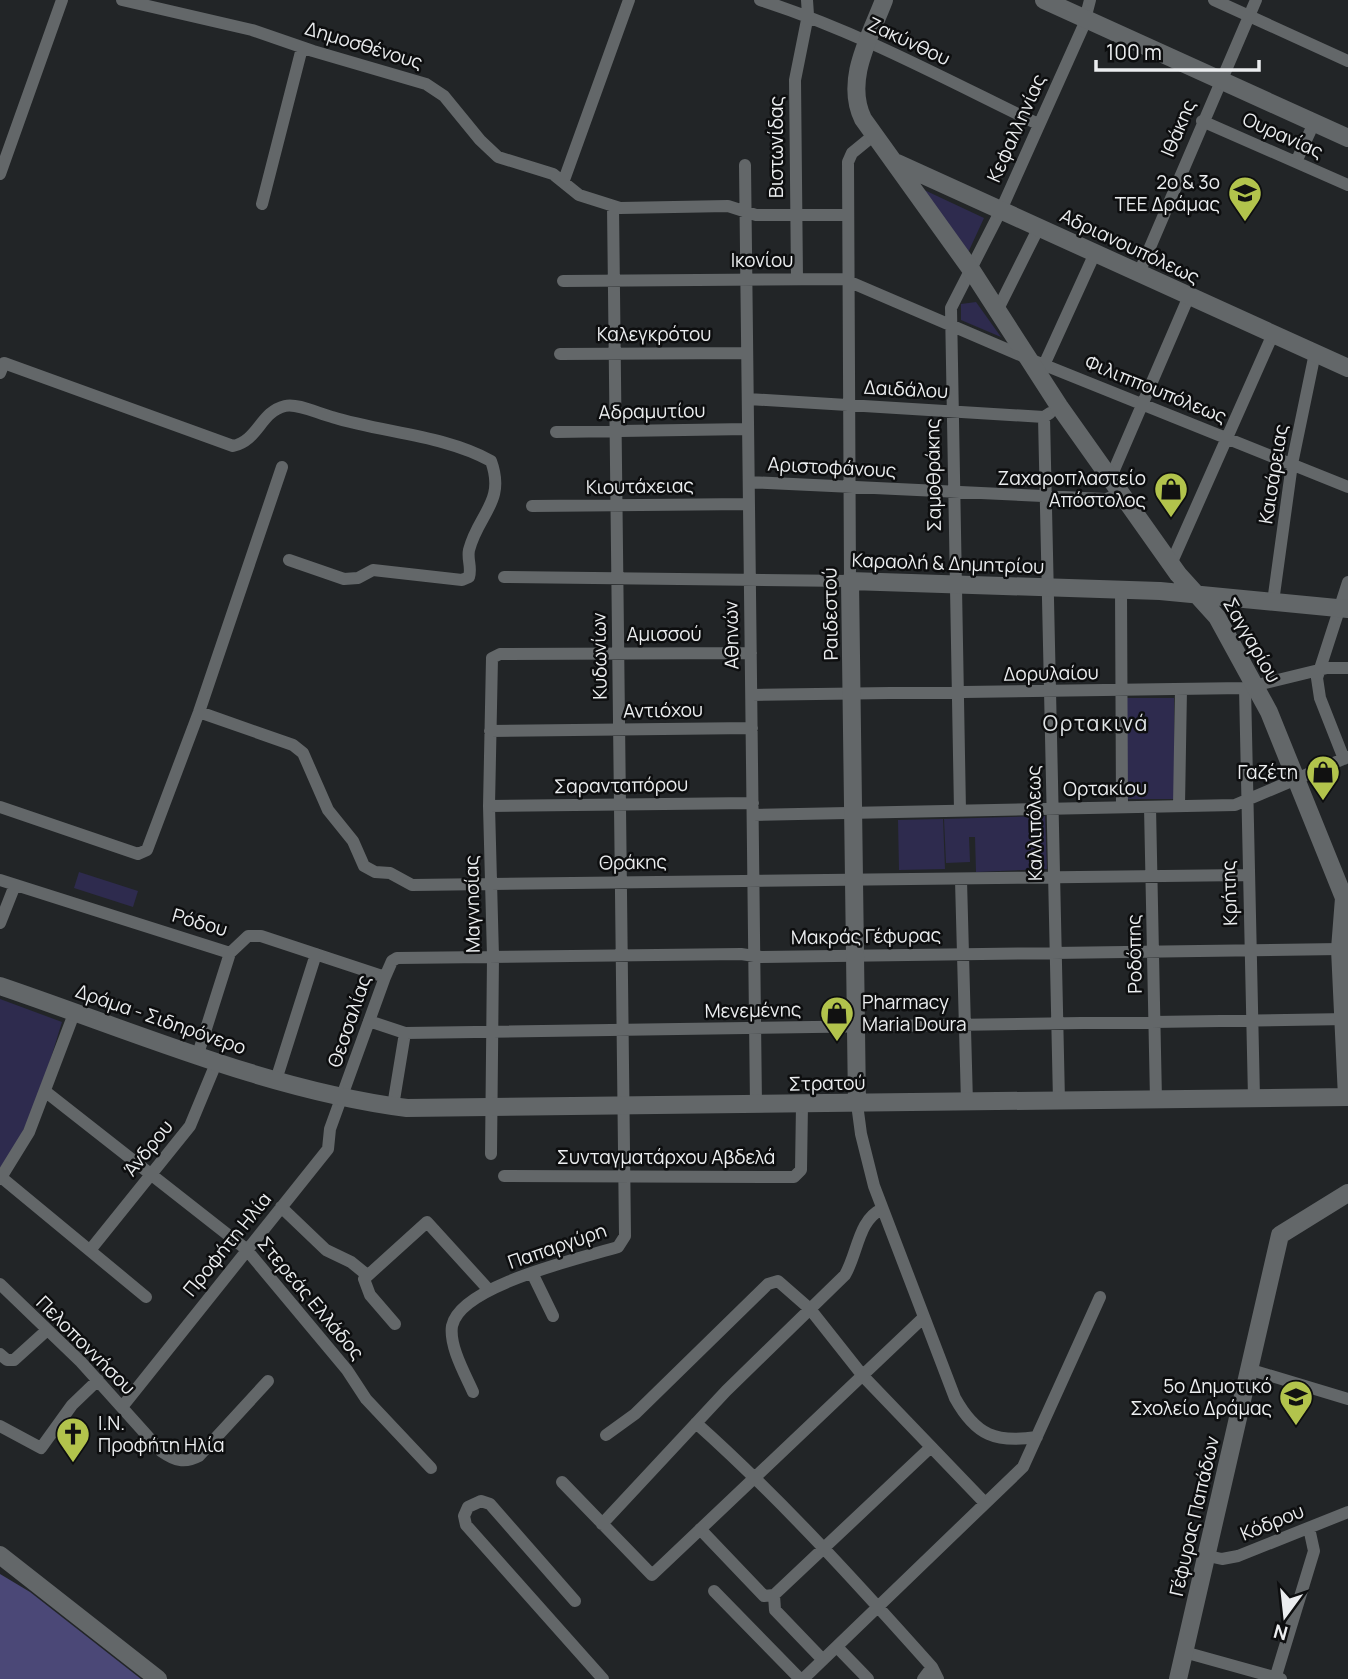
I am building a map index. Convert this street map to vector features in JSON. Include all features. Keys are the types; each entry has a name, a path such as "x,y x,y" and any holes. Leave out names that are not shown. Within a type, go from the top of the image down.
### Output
{"street":[{"path":"0,174 62,0"},
{"name":"Δημοσθένους","path":"122,0 252,30 302,48 431,86 448,100 494,155 506,162 553,174 564,180 580,196 613,206 628,209 728,206 756,215 848,215"},
{"path":"564,180 629,0"},
{"name":"Ζακύνθου","path":"760,0 808,15 1038,124"},
{"name":"Βιστωνίδας","path":"797,279 795,80 808,15 807,0"},
{"name":"Σαγγαρίου","path":"884,0 858,71 856,98 863,119 999,309 1035,362 1059,406 1171,564 1219,620 1296,777 1345,893 1340,949 1346,1018 1347,1097"},
{"path":"1044,0 1314,123 1347,135"},
{"name":"Κεφαλληνίας","path":"972,271 1086,19 1090,0"},
{"path":"1214,0 1348,61"},
{"name":"Ιθάκης","path":"1139,273 1219,80 1256,0"},
{"path":"261,204 302,48"},
{"name":"Ουρανίας","path":"1202,121 1348,186"},
{"path":"1296,162 1314,123"},
{"name":"Ραιδεστού","path":"857,1104 848,215 849,159 874,135"},
{"name":"Αδριανουπόλεως","path":"894,161 1348,368"},
{"name":"Αθηνών","path":"745,165 756,1105"},
{"name":"Κυδωνίων","path":"613,206 624,1107"},
{"path":"999,309 1039,227"},
{"path":"1035,362 1095,253"},
{"name":"Σαμοθράκης","path":"960,811 950,326 952,305 972,271"},
{"name":"Ικονίου","path":"564,281 849,281 950,326"},
{"path":"1111,477 1140,404 1189,296"},
{"name":"Φιλιππουπόλεως","path":"950,326 1348,487"},
{"path":"1171,564 1273,334"},
{"name":"Καλεγκρότου","path":"560,354 747,353"},
{"name":"Καισάρειας","path":"1273,602 1292,464 1315,354"},
{"path":"0,373 4,363 233,446 247,443 273,410 289,405 353,424 470,449 491,461 498,480 494,498 469,550 472,568 469,577 462,580 373,570 358,578 344,579 289,561"},
{"name":"Δαιδάλου","path":"748,399 1044,417"},
{"path":"1044,417 1059,406"},
{"name":"Καλλιπόλεως","path":"1044,417 1059,1101"},
{"name":"Αδραμυτίου","path":"556,432 748,429"},
{"path":"0,807 138,855 147,850 199,712 282,467"},
{"name":"Αριστοφάνους","path":"749,482 1108,499 1122,493"},
{"name":"Κιουτάχειας","path":"532,506 749,504"},
{"name":"Καραολή & Δημητρίου","path":"504,577 850,581 1121,590 1197,594 1343,609"},
{"path":"1346,758 1318,693 1318,671 1343,609 1348,582"},
{"path":"1121,590 1122,807"},
{"name":"Αμισσού","path":"494,655 751,653"},
{"name":"Μαγνησίας","path":"491,1154 493,957 489,806 491,663 494,655"},
{"name":"Δορυλαίου","path":"751,695 1250,687 1318,671 1348,668"},
{"name":"Κρήτης","path":"1250,687 1245,800 1254,1098"},
{"path":"1179,806 1181,689"},
{"name":"Θράκης","path":"199,712 293,745 303,753 328,810 353,841 364,866 375,872 390,873 412,885 1247,875"},
{"name":"Αντιόχου","path":"490,731 752,728"},
{"name":"Ορτακίου","path":"854,813 1235,805 1346,758"},
{"name":"Σαρανταπόρου","path":"489,806 620,805 854,813"},
{"name":"Ροδόπης","path":"1150,807 1156,1100"},
{"name":"Ρόδου","path":"0,880 230,953 242,939 255,935 385,978"},
{"path":"961,880 967,1102"},
{"path":"0,923 15,885"},
{"name":"Μακράς Γέφυρας","path":"393,960 622,955 855,956 1340,949"},
{"path":"198,1054 230,953"},
{"path":"276,1080 316,954"},
{"name":"Θεσσαλίας","path":"343,1097 393,960"},
{"name":"Δράμα - Σιδηρόνερο","path":"0,986 217,1061 308,1089"},
{"path":"75,1011 47,1091 29,1132 0,1178 91,1249 146,1297"},
{"name":"Μενεμένης","path":"369,1021 405,1033 755,1030 1346,1018"},
{"path":"393,1106 405,1033"},
{"name":"Άνδρου","path":"91,1249 190,1126 217,1061"},
{"name":"Στρατού","path":"308,1089 393,1106 492,1108 1347,1097"},
{"name":"Στερεάς Ελλάδος","path":"47,1091 246,1249 347,1370 366,1399 431,1468"},
{"name":"Προφήτη Ηλία","path":"122,1407 328,1149 330,1129 343,1097"},
{"name":"Συνταγματάρχου Αβδελά","path":"504,1176 799,1175 802,1104"},
{"path":"857,1104 868,1164 883,1209 923,1318 964,1414 976,1426 997,1438 1037,1437"},
{"name":"Παπαργύρη","path":"473,1392 458,1356 452,1326 457,1315 488,1289 622,1244 626,1231 624,1107"},
{"name":"Γέφυρας Παπάδων","path":"1178,1679 1280,1235 1348,1193"},
{"path":"281,1207 326,1250 351,1262 367,1275"},
{"path":"602,1524 696,1423 845,1275 854,1260 865,1222 883,1209"},
{"path":"395,1324 370,1295 364,1281 367,1275 427,1222 488,1289"},
{"path":"533,1275 553,1316"},
{"path":"606,1435 635,1413 768,1284 778,1281 787,1286 810,1310 863,1376 985,1503"},
{"name":"Πελοποννήσου","path":"0,1284 98,1380 161,1451 171,1458 190,1461 199,1456 268,1381"},
{"path":"714,1591 802,1679 1023,1467 1100,1297"},
{"path":"562,1482 652,1575 923,1318"},
{"path":"0,1354 7,1360 14,1360 46,1331"},
{"path":"1248,1369 1348,1399"},
{"path":"0,1426 41,1448 72,1405 98,1380"},
{"path":"696,1423 756,1477 878,1606 935,1673 923,1679"},
{"path":"701,1529 764,1596 774,1595 824,1551 931,1447"},
{"path":"575,1601 490,1504 481,1502 468,1507 464,1516 466,1525 603,1679"},
{"name":"Κόδρου","path":"1208,1556 1230,1559 1348,1512"},
{"path":"1184,1652 1277,1678 1314,1551 1309,1528"},
{"path":"0,1555 158,1679"},
{"path":"774,1595 775,1610 823,1660"},
{"path":"837,1647 868,1679"}],"shaded area":[{"path":"920,188 984,218 966,257"},
{"path":"976,302 1001,337 961,320 961,304"},
{"path":"1126,698 1174,698 1175,799 1127,799"},
{"path":"1045,816 1047,869 976,872 975,837 969,837 970,862 946,863 944,819"},
{"path":"943,819 945,869 899,870 898,820"},
{"path":"79,872 138,891 133,907 74,888"},
{"path":"0,999 62,1022 30,1116 0,1168"},
{"path":"0,1574 30,1592 141,1679 0,1679"}],"place":[{"name":"2ο & 3ο ΤΕΕ Δράμας","path":"1245,223"},
{"name":"Ζαχαροπλαστείο Απόστολος","path":"1171,519"},
{"name":"Γαζέτη","path":"1323,802"},
{"name":"Pharmacy Maria Doura","path":"837,1043"},
{"name":"5ο Δημοτικό Σχολείο Δράμας","path":"1296,1427"},
{"name":"Ι.Ν. Προφήτη Ηλία","path":"73,1464"}],"district":[{"name":"Ορτακινά","path":"1096,723"}]}
